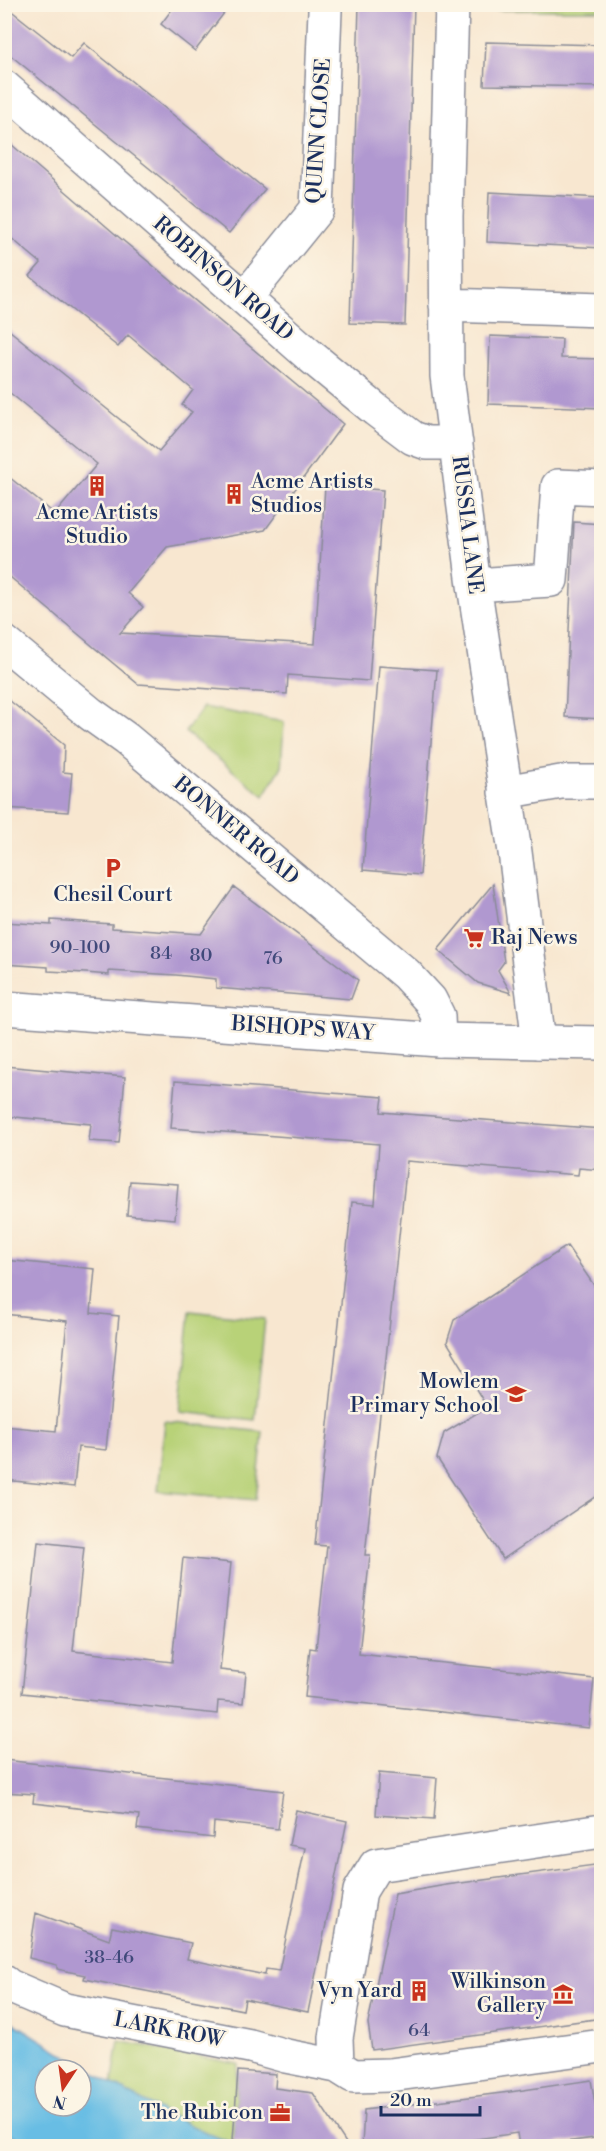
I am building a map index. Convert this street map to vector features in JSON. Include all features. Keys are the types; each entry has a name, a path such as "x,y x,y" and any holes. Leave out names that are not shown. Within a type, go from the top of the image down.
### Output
{"street":[{"name":"RUSSIA LANE","path":"452,4 446,305 447,376 474,585 515,852 539,1042"},
{"name":"QUINN CLOSE","path":"245,298 317,209 325,11"},
{"name":"ROBINSON ROAD","path":"4,87 318,362 413,438 427,443 456,443"},
{"path":"446,305 602,310"},
{"path":"474,585 551,580 558,486 602,488"},
{"name":"BONNER ROAD","path":"4,642 91,714 126,739 406,974 430,1000 438,1016 439,1040"},
{"path":"506,792 561,782 602,782"},
{"name":"BISHOPS WAY","path":"4,1008 439,1040 602,1043"},
{"path":"338,2066 336,2038 360,1892 376,1865 602,1831"},
{"name":"LARK ROW","path":"4,1982 65,2010 250,2046 338,2066 353,2076 390,2075 602,2046"}],"green space":[{"path":"476,4 601,4 602,10 475,10"},
{"path":"203,707 284,722 281,768 264,796 185,732"},
{"path":"190,1311 265,1319 255,1420 180,1412"},
{"path":"165,1421 263,1432 256,1500 158,1491"},
{"path":"119,2041 238,2064 233,2144 189,2126 112,2085"}],"water":[{"path":"4,2017 71,2058 33,2058 33,2118 93,2118 93,2072 177,2119 239,2146 30,2146 5,2131"}],"building":[{"path":"176,4 231,4 195,51 161,24"},
{"path":"359,4 414,4 405,325 350,323"},
{"path":"4,5 71,58 84,43 265,189 229,233 4,50"},
{"path":"486,42 602,45 602,87 484,85"},
{"path":"4,138 343,424 265,530 167,547 128,593 143,607 120,633 315,644 325,486 383,490 369,681 288,675 287,694 138,684 4,572 4,473 55,514 97,464 4,388 4,326 159,451 192,412 182,405 193,390 128,335 118,347 30,276 41,263 4,232"},
{"path":"489,192 602,198 602,248 487,242"},
{"path":"490,336 562,339 561,358 602,359 602,408 488,404"},
{"path":"574,522 602,524 602,719 565,717"},
{"path":"379,666 437,670 420,875 363,870"},
{"path":"4,696 64,745 63,772 72,773 68,812 4,808"},
{"name":"Raj News","path":"493,884 504,962 498,970 511,993 478,983 438,950"},
{"path":"234,887 358,980 351,999 216,988 216,979 109,971 109,975 48,971 48,967 4,964 4,922 51,925 51,920 112,924 112,928 201,934"},
{"path":"4,1066 125,1077 119,1143 89,1141 91,1124 4,1116"},
{"path":"175,1081 383,1097 381,1112 602,1129 602,1170 579,1168 578,1175 407,1161 365,1555 370,1555 359,1654 594,1679 589,1728 305,1697 310,1648 316,1649 327,1546 315,1545 352,1202 375,1204 379,1144 171,1128"},
{"path":"130,1181 178,1184 175,1219 127,1215"},
{"path":"567,1246 602,1297 602,1492 503,1559 437,1458 444,1433 487,1407 447,1342 454,1320"},
{"path":"4,1260 95,1269 91,1313 119,1316 106,1450 78,1447 74,1487 4,1480 4,1426 56,1431 67,1321 4,1314"},
{"path":"38,1542 84,1547 73,1651 172,1662 183,1558 231,1563 220,1670 246,1673 243,1703 218,1701 217,1714 22,1693"},
{"path":"4,1760 283,1791 278,1829 214,1822 213,1838 137,1829 139,1815 33,1803 34,1794 4,1792"},
{"path":"379,1773 437,1778 434,1819 376,1815"},
{"path":"296,1810 347,1821 308,2012 245,1999 243,2010 84,1979 85,1975 57,1969 57,1965 29,1958 36,1913 109,1940 112,1927 191,1943 187,1959 265,1975 266,1969 279,1971 305,1848 289,1845"},
{"path":"602,1864 602,2018 372,2050 368,2023 395,1894"},
{"name":"The Rubicon","path":"238,2071 276,2074 275,2088 313,2093 348,2146 258,2146 233,2140"},
{"path":"591,2080 601,2137 536,2146 519,2146 517,2133 456,2142 457,2146 362,2146 364,2110"}],"place":[{"name":"Acme Artists Studio","path":"97,486"},
{"name":"Acme Artists Studios","path":"234,494"},
{"name":"Chesil Court","path":"113,868"},
{"name":"Raj News","path":"474,938"},
{"name":"Mowlem Primary School","path":"516,1394"},
{"name":"Vyn Yard","path":"419,1991"},
{"name":"Wilkinson Gallery","path":"563,1994"},
{"name":"The Rubicon","path":"280,2113"}]}
